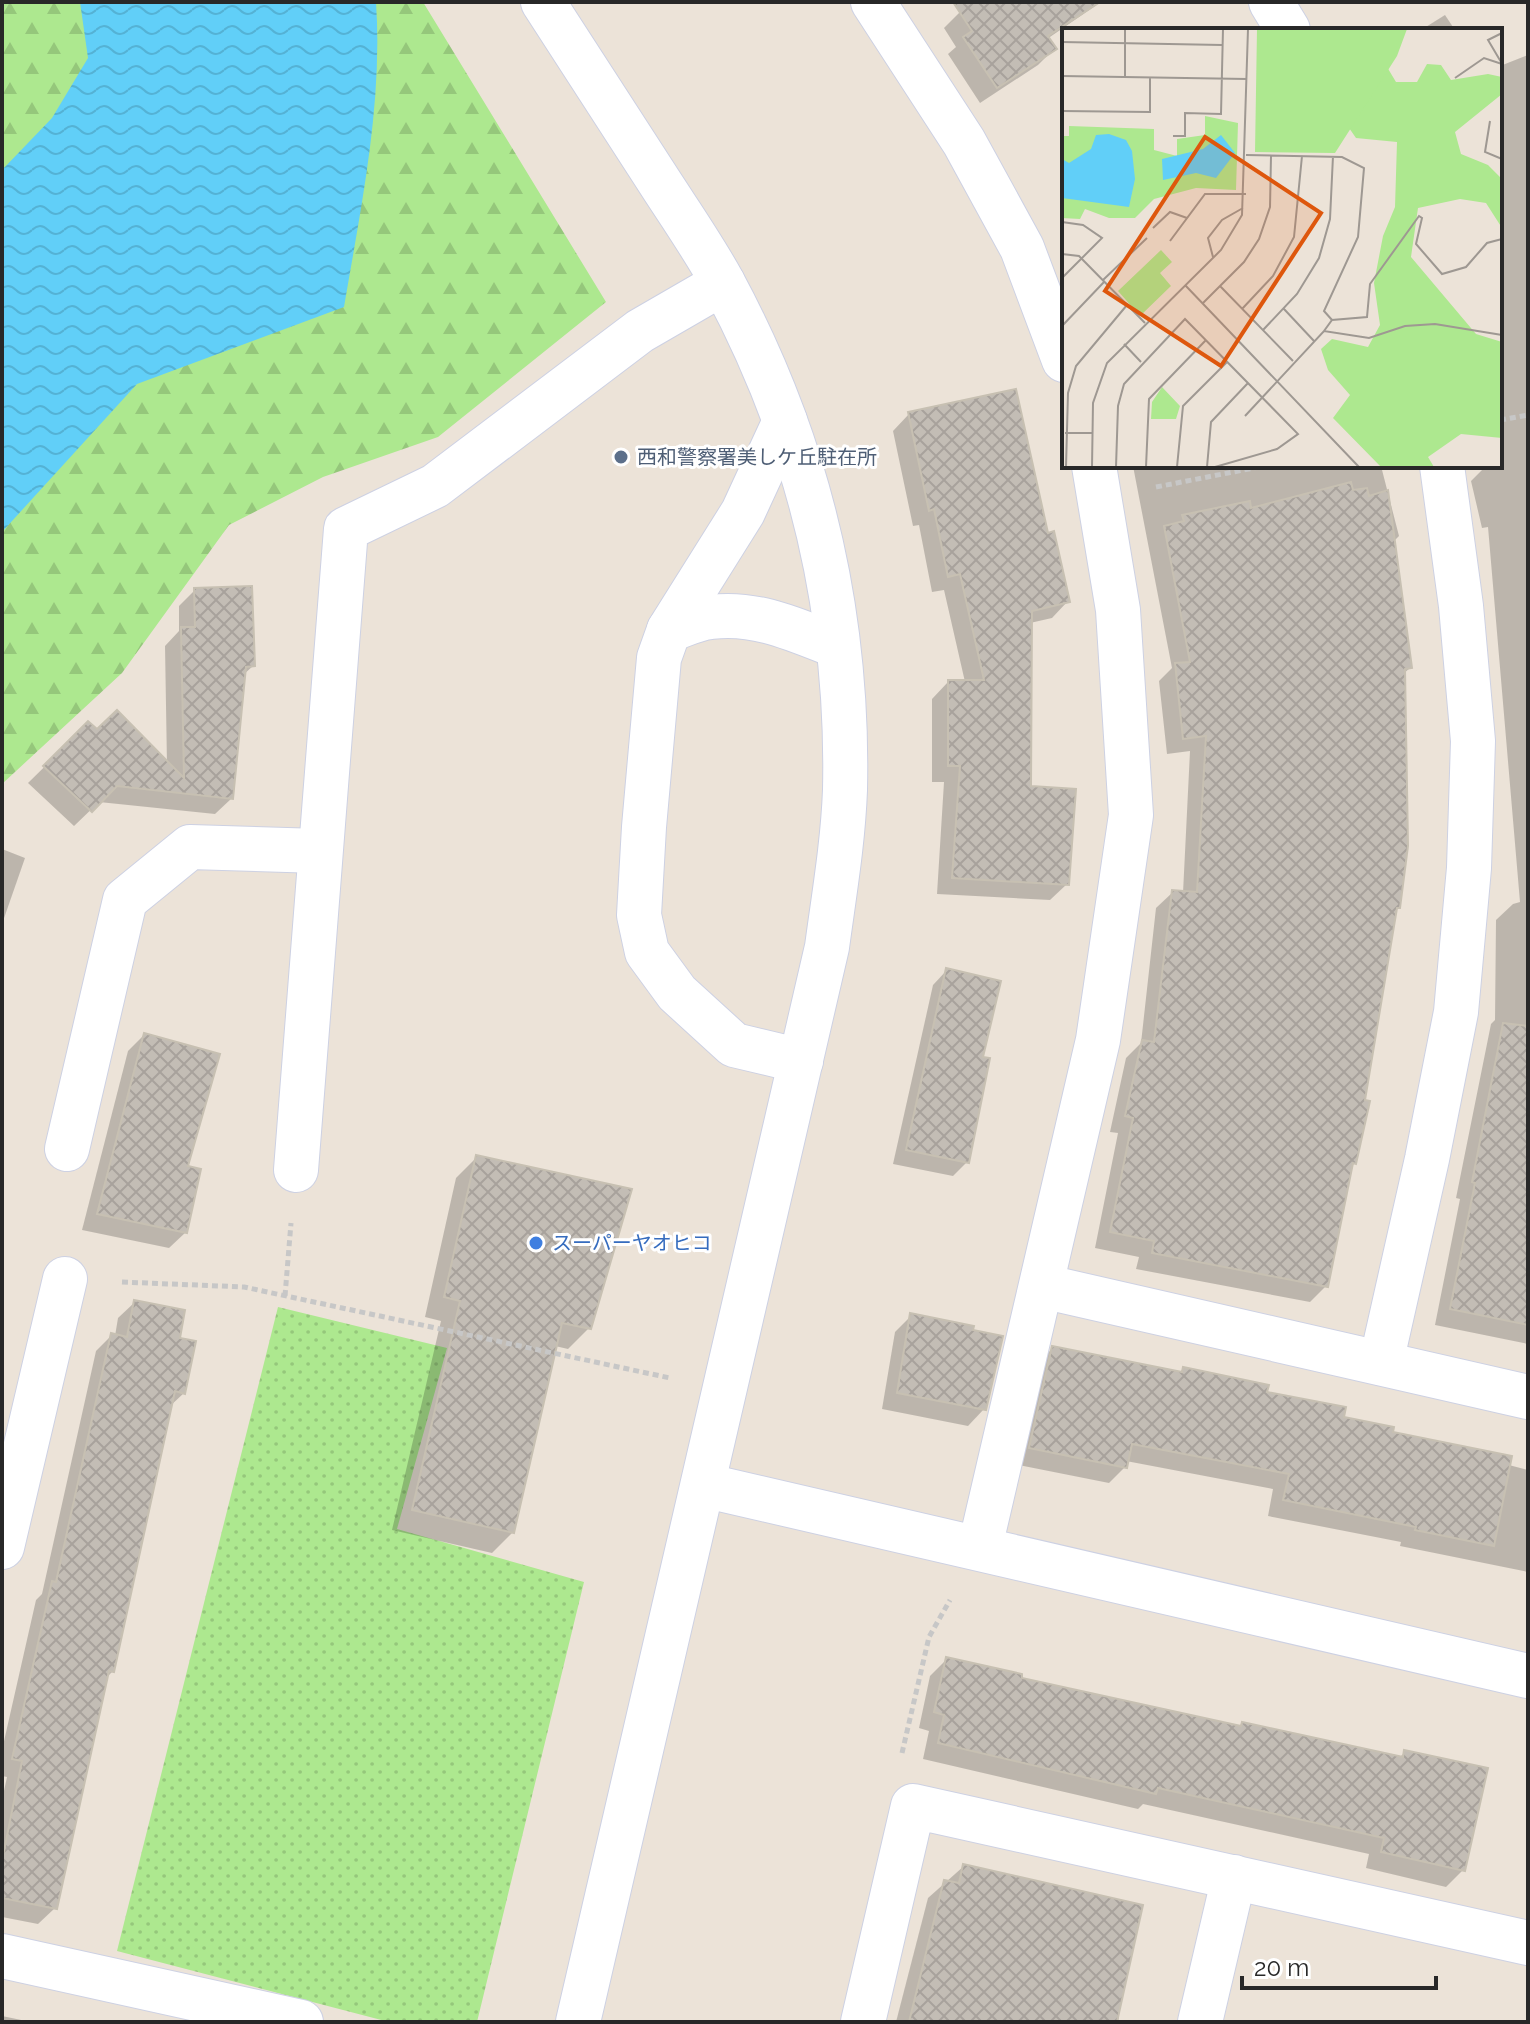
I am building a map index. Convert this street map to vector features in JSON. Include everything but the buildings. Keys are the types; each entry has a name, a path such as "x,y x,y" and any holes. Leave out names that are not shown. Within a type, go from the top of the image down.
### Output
{"street":[{"path":"543,2 723,283 785,421 811,498 831,582 845,730 845,792 840,856 827,947 578,2022"},
{"path":"873,2 964,142 1022,248 1062,355"},
{"path":"1271,2 1287,28"},
{"path":"296,1170 346,529 435,486 640,331 723,283"},
{"path":"785,421 743,512 669,630 659,658 639,915 647,952 677,993 734,1045 801,1061"},
{"path":"1381,1363 1456,1012 1469,868 1473,741 1461,606 1442,468"},
{"path":"980,1547 1098,1040 1131,815 1118,610 1097,482"},
{"path":"669,630 708,617 745,616 781,624 837,646"},
{"path":"67,1149 125,900 190,847 320,851"},
{"path":"2,1547 65,1279"},
{"path":"1042,1286 1528,1397"},
{"path":"703,1485 1528,1676"},
{"path":"863,2022 913,1806 1528,1943"},
{"path":"1200,2022 1234,1877"},
{"path":"2,1956 293,2021"}],"path":[{"path":"1502,420 1528,415"},
{"path":"1097,482 1243,468"},
{"path":"285,1296 296,1170"},
{"path":"65,1279 244,1287 726,1390"},
{"path":"913,1806 901,1752 929,1637 980,1547"}],"green space":[{"path":"2,2 423,2 606,302 438,437 323,477 229,525 122,673 2,784"},
{"path":"278,1307 447,1348 397,1529 584,1582 477,2022 389,2022 117,1951"}],"water":[{"path":"80,2 376,2 376,79 363,193 344,307 137,384 2,532 2,170 52,118 88,58"}],"place":[{"name":"西和警察署美しケ丘駐在所","path":"621,457"},
{"name":"スーパーヤオヒコ","path":"536,1243"}]}
